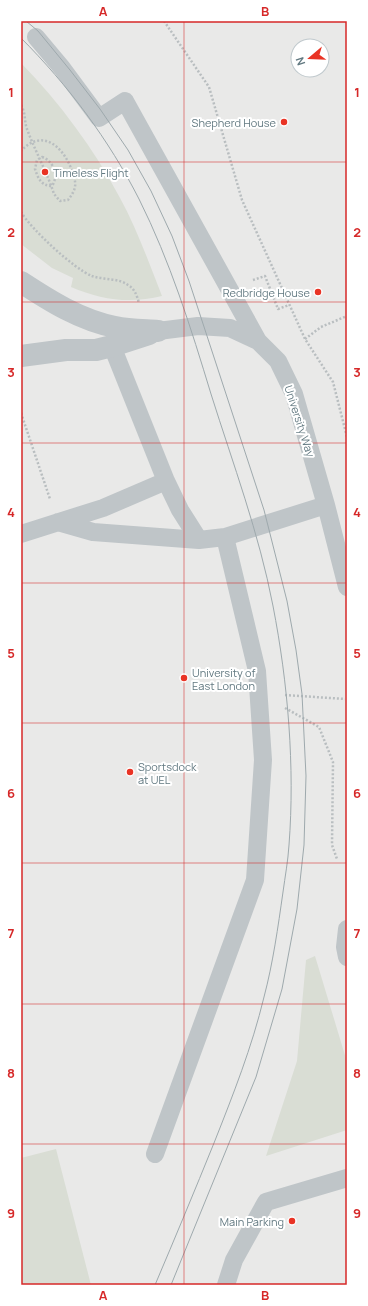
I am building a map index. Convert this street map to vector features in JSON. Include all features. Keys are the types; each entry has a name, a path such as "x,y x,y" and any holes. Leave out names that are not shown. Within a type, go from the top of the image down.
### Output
{"street":[{"name":"University Way","path":"21,282 52,302 92,321 116,328 158,331"},
{"name":"University Way","path":"21,356 66,350 96,350 158,331"}],"lane":[{"path":"36,37 62,68 99,118 125,101 258,341"},
{"name":"University Way","path":"158,331 198,326 230,328 258,341 278,360 294,394 326,505 347,587"},
{"path":"112,346 166,481 180,510 199,540"},
{"path":"21,534 103,508 166,481"},
{"path":"58,522 93,532 199,540 225,536 326,505"},
{"path":"155,1154 255,880 263,760 257,672 225,536"},
{"path":"347,929 345,947 347,957"},
{"path":"226,1285 234,1260 266,1202 347,1178"}],"path":[{"path":"164,21 209,87 242,200 289,305 306,339 333,382 347,437"},
{"path":"21,106 26,115 26,127 32,143 52,186 54,194 60,201 68,200 72,195 75,186 74,175 61,151 54,144 39,140 32,143 25,146 21,151"},
{"path":"39,158 36,162 36,173 42,183 52,186"},
{"path":"39,158 45,158 53,167 56,176 52,186"},
{"path":"21,212 30,225 80,270 98,278 120,281 129,285 136,294 140,308"},
{"path":"268,283 278,309 289,305"},
{"path":"306,339 321,327 347,316"},
{"path":"21,413 58,522"},
{"path":"258,693 345,699"},
{"path":"258,693 319,727 333,762 332,845 337,859"}],"shaded area":[{"name":"University of East London","path":"21,21 347,21 347,1285 21,1285"},
{"path":"21,63 63,110 88,144 110,180 132,222 162,296 138,300 105,298 71,287 73,278 52,268 21,244"},
{"path":"315,956 347,1062 347,1130 266,1156 297,1061 306,960"},
{"path":"56,1149 91,1285 21,1285 21,1158"}],"tram line":[{"path":"26,21 38,31 70,70 100,109 128,150 151,191 172,236 189,281 264,510 287,601 302,694 306,776 304,845 297,909 282,989 256,1077 171,1285"},
{"path":"21,38 71,94 101,135 115,156 139,199 161,246 188,320 245,499 267,579 283,665 291,755 291,815 287,863 273,958 259,1016 248,1053 207,1161 155,1285"}],"place":[{"name":"Shepherd House","path":"284,122"},
{"name":"Timeless Flight","path":"45,172"},
{"name":"Redbridge House","path":"318,292"},
{"name":"University of East London","path":"184,678"},
{"name":"Sportsdock at UEL","path":"130,772"},
{"name":"Main Parking","path":"292,1221"}]}
